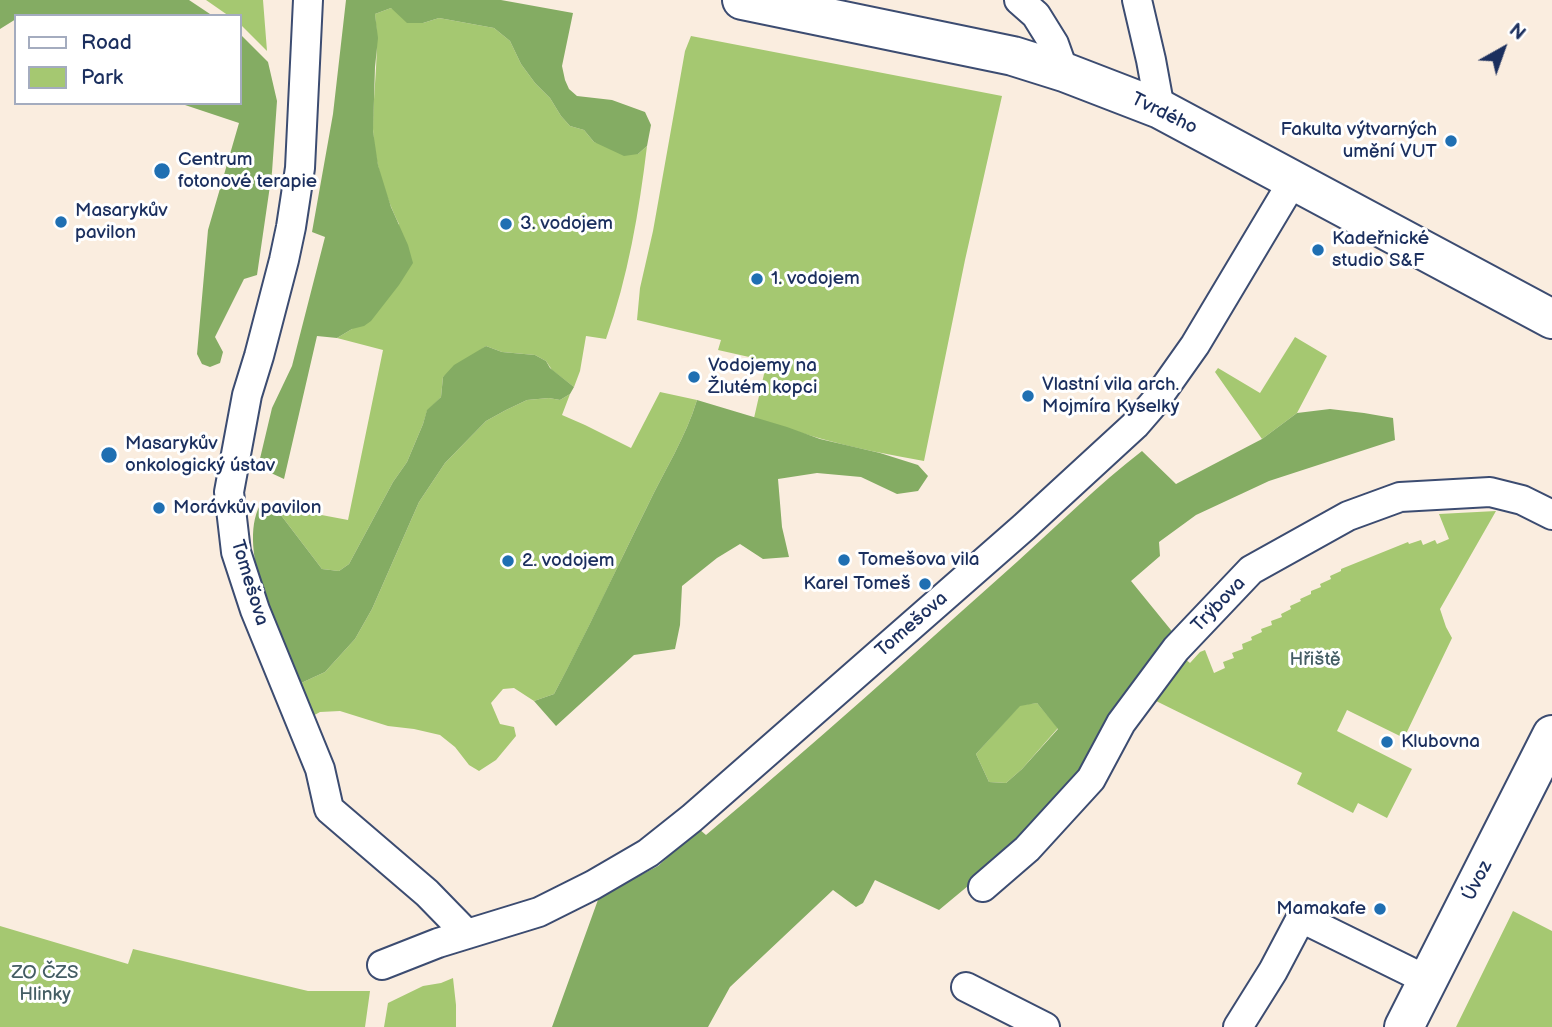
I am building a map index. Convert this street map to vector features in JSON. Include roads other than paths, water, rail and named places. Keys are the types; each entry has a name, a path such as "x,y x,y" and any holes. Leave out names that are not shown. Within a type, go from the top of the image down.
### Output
{"street":[{"name":"Tomešova","path":"308,0 300,168 291,227 247,395 229,492 236,552 254,610 320,769 329,809 427,893 467,934"},
{"name":"Tvrdého","path":"742,0 1013,56 1064,72 1160,109 1552,319"},
{"path":"1019,0 1036,15 1054,44 1064,72"},
{"path":"1137,0 1160,109"},
{"name":"Tomešova","path":"382,965 438,943 539,912 593,886 648,853 692,818 1106,453 1154,403 1209,323 1293,181"},
{"name":"Trýbova","path":"983,887 1027,849 1091,779 1121,723 1177,649 1251,570 1348,516 1400,498 1490,492 1522,500 1552,515"},
{"name":"Úvoz","path":"1404,1027 1552,735"},
{"path":"1238,1027 1273,971 1301,918 1427,980"},
{"path":"966,987 1045,1027"}],"place":[{"name":"Fakulta výtvarných umění VUT","path":"1451,141"},
{"name":"Centrum fotonové terapie","path":"162,171"},
{"name":"Masarykův pavilon","path":"61,222"},
{"name":"3. vodojem","path":"506,224"},
{"name":"Kadeřnické studio S&F","path":"1318,250"},
{"name":"1. vodojem","path":"757,279"},
{"name":"Vodojemy na Žlutém kopci","path":"694,377"},
{"name":"Vlastní vila arch. Mojmíra Kyselky","path":"1028,396"},
{"name":"Masarykův onkologický ústav","path":"109,455"},
{"name":"Morávkův pavilon","path":"159,508"},
{"name":"Tomešova vila","path":"844,560"},
{"name":"2. vodojem","path":"508,561"},
{"name":"Karel Tomeš","path":"925,584"},
{"name":"Klubovna","path":"1387,742"},
{"name":"Mamakafe","path":"1380,909"}],"park label":[{"name":"Hřiště","path":"1315,660"},
{"name":"ZO ČZS Hlinky","path":"45,984"}]}
